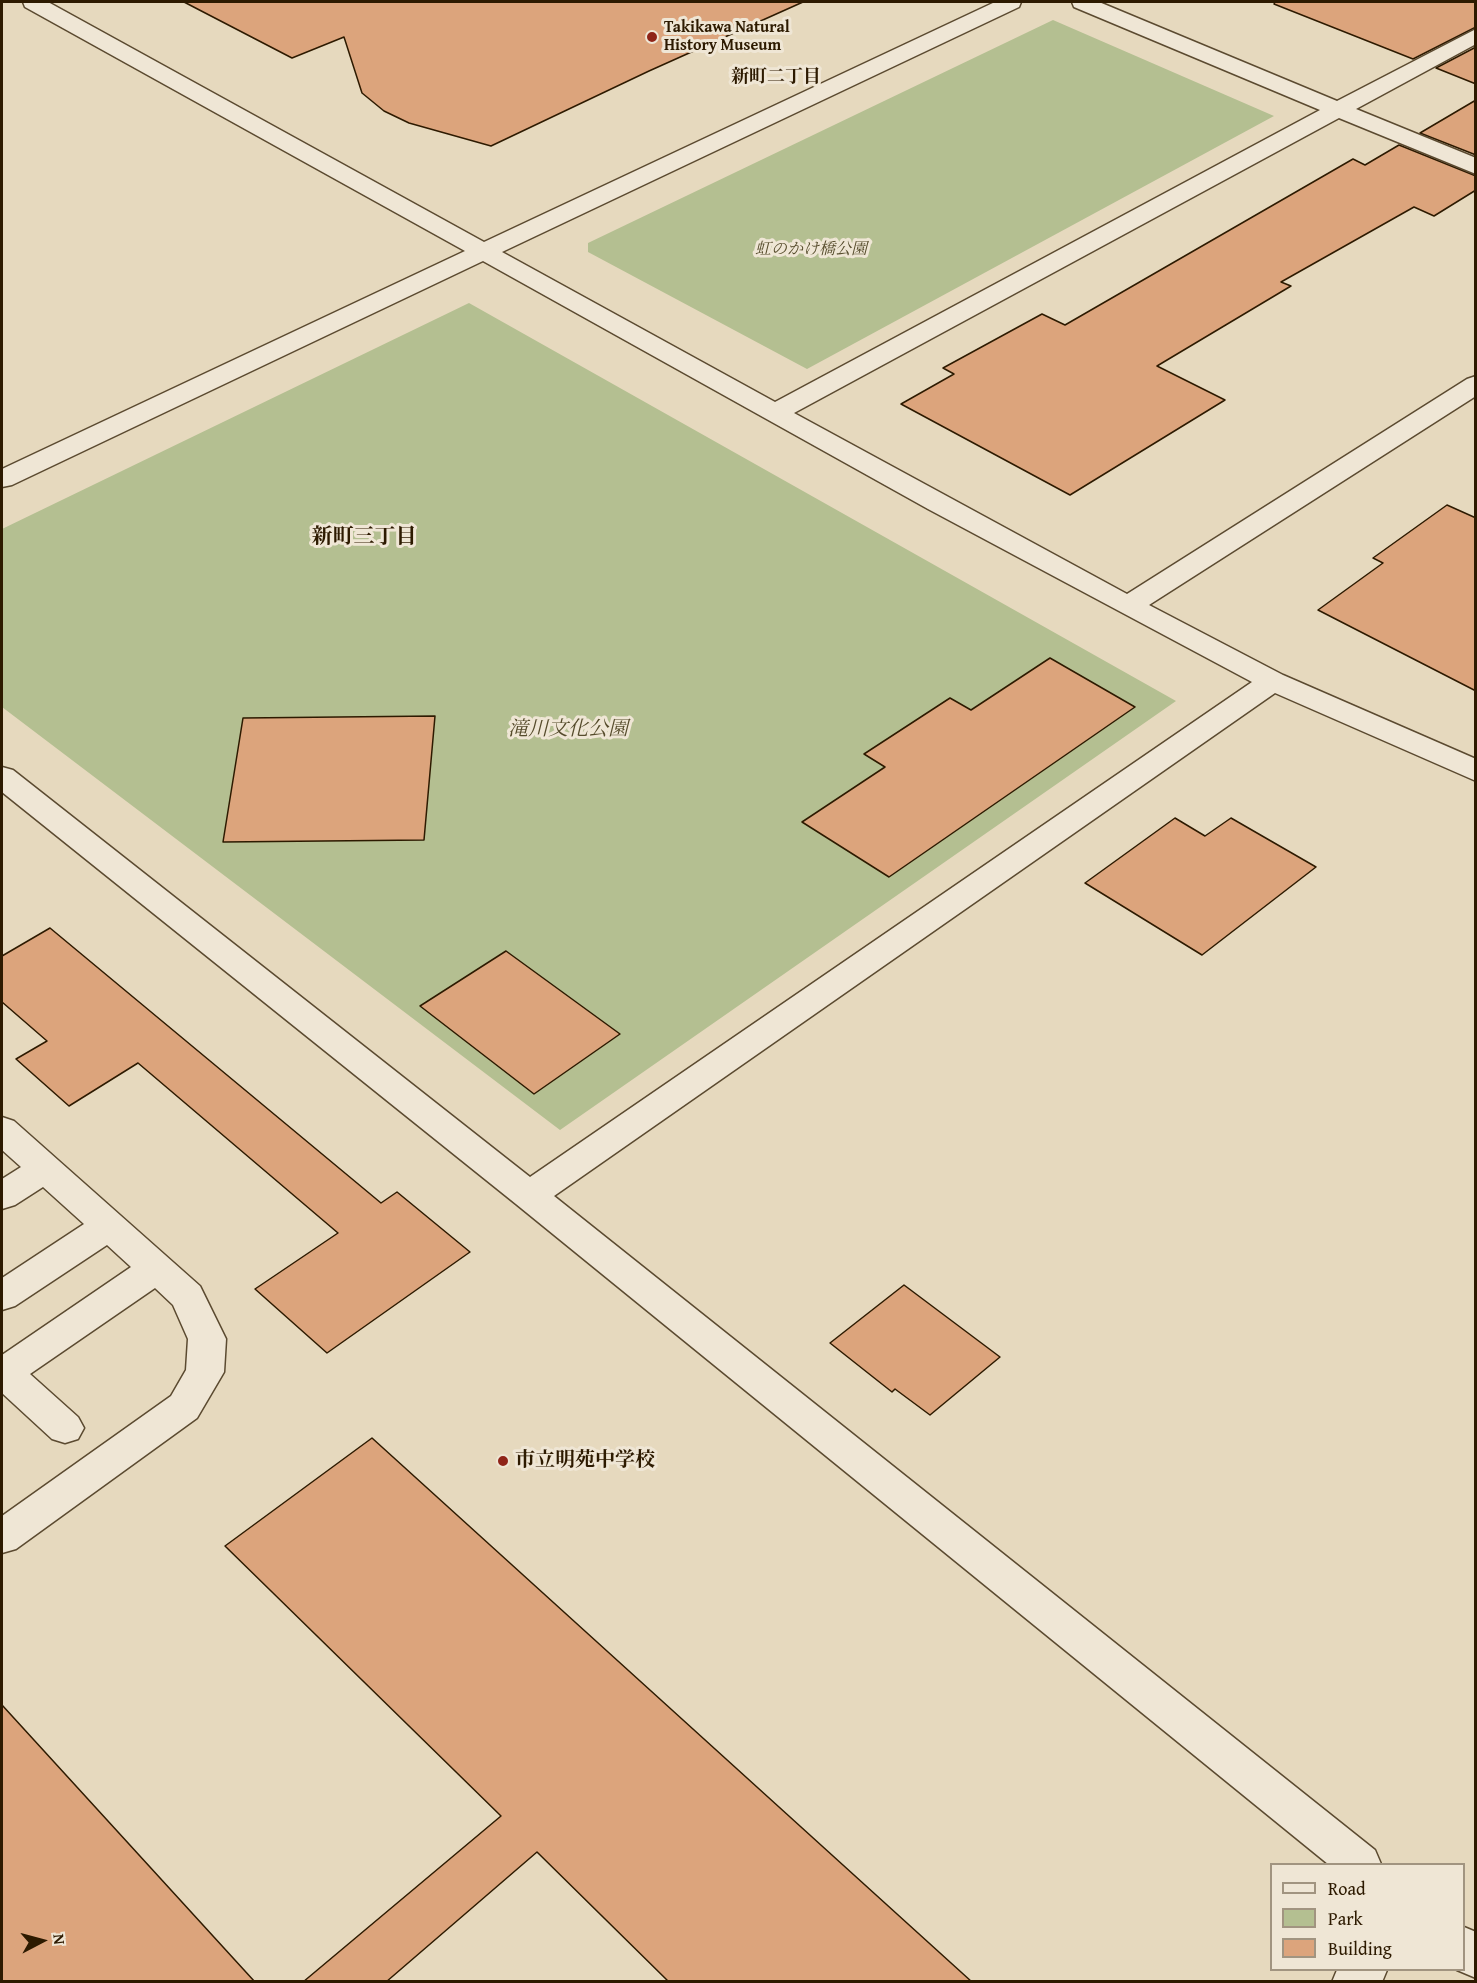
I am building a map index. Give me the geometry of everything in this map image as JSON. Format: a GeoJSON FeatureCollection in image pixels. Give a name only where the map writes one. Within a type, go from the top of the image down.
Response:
{"type":"FeatureCollection","features":[{"type":"Feature","properties":{"kind":"street"},"geometry":{"type":"LineString","coordinates":[[33,2],[774,413],[1128,606],[1273,681],[1476,771]]}},
{"type":"Feature","properties":{"kind":"street"},"geometry":{"type":"LineString","coordinates":[[2,478],[1011,2]]}},
{"type":"Feature","properties":{"kind":"street"},"geometry":{"type":"LineString","coordinates":[[1082,2],[1476,167]]}},
{"type":"Feature","properties":{"kind":"street"},"geometry":{"type":"LineString","coordinates":[[774,413],[1476,35]]}},
{"type":"Feature","properties":{"kind":"street"},"geometry":{"type":"LineString","coordinates":[[1128,606],[1476,384]]}},
{"type":"Feature","properties":{"kind":"street"},"geometry":{"type":"LineString","coordinates":[[529,1195],[1273,681]]}},
{"type":"Feature","properties":{"kind":"street"},"geometry":{"type":"LineString","coordinates":[[2,777],[529,1195],[1359,1863]]}},
{"type":"Feature","properties":{"kind":"street"},"geometry":{"type":"LineString","coordinates":[[2,1130],[187,1296],[207,1339],[205,1372],[184,1407],[2,1537]]}},
{"type":"Feature","properties":{"kind":"street"},"geometry":{"type":"LineString","coordinates":[[2,1196],[45,1169]]}},
{"type":"Feature","properties":{"kind":"street"},"geometry":{"type":"LineString","coordinates":[[2,1296],[109,1226]]}},
{"type":"Feature","properties":{"kind":"street"},"geometry":{"type":"LineString","coordinates":[[65,1428],[3,1374],[156,1269]]}},
{"type":"Feature","properties":{"kind":"green space","name":"虹のかけ橋公園"},"geometry":{"type":"Polygon","coordinates":[[[1053,20],[1274,116],[807,369],[588,252],[588,243],[1053,20]]]}},
{"type":"Feature","properties":{"kind":"green space","name":"滝川文化公園"},"geometry":{"type":"Polygon","coordinates":[[[469,303],[1176,701],[560,1130],[2,707],[2,529],[469,303]]]}},
{"type":"Feature","properties":{"kind":"building"},"geometry":{"type":"Polygon","coordinates":[[[184,2],[803,2],[649,71],[491,146],[409,123],[384,111],[362,93],[344,37],[292,58],[184,2]]]}},
{"type":"Feature","properties":{"kind":"building"},"geometry":{"type":"Polygon","coordinates":[[[1275,2],[1476,2],[1476,27],[1413,59],[1274,4],[1275,2]]]}},
{"type":"Feature","properties":{"kind":"building"},"geometry":{"type":"Polygon","coordinates":[[[1476,47],[1476,84],[1436,68],[1476,47]]]}},
{"type":"Feature","properties":{"kind":"building"},"geometry":{"type":"Polygon","coordinates":[[[1476,100],[1476,155],[1420,133],[1476,100]]]}},
{"type":"Feature","properties":{"kind":"building"},"geometry":{"type":"Polygon","coordinates":[[[1399,145],[1476,176],[1476,190],[1434,216],[1414,207],[1281,282],[1291,286],[1157,366],[1225,400],[1070,495],[901,404],[954,374],[943,368],[1042,314],[1065,325],[1353,159],[1365,165],[1399,145]]]}},
{"type":"Feature","properties":{"kind":"building"},"geometry":{"type":"Polygon","coordinates":[[[1447,505],[1476,518],[1476,691],[1318,610],[1383,563],[1373,558],[1447,505]]]}},
{"type":"Feature","properties":{"kind":"building"},"geometry":{"type":"Polygon","coordinates":[[[1050,658],[1135,707],[889,877],[802,822],[885,767],[864,754],[950,698],[971,710],[1050,658]]]}},
{"type":"Feature","properties":{"kind":"building"},"geometry":{"type":"Polygon","coordinates":[[[435,716],[424,840],[223,842],[243,718],[435,716]]]}},
{"type":"Feature","properties":{"kind":"building"},"geometry":{"type":"Polygon","coordinates":[[[1175,818],[1205,836],[1231,818],[1316,867],[1202,955],[1085,883],[1175,818]]]}},
{"type":"Feature","properties":{"kind":"building"},"geometry":{"type":"Polygon","coordinates":[[[50,928],[381,1203],[397,1192],[470,1252],[327,1353],[255,1289],[338,1233],[138,1063],[69,1106],[16,1059],[47,1041],[2,1002],[2,956],[50,928]]]}},
{"type":"Feature","properties":{"kind":"building"},"geometry":{"type":"Polygon","coordinates":[[[506,951],[620,1034],[534,1094],[420,1006],[506,951]]]}},
{"type":"Feature","properties":{"kind":"building"},"geometry":{"type":"Polygon","coordinates":[[[904,1285],[1000,1357],[930,1415],[895,1389],[892,1392],[830,1343],[904,1285]]]}},
{"type":"Feature","properties":{"kind":"building"},"geometry":{"type":"Polygon","coordinates":[[[372,1438],[972,1982],[669,1982],[537,1852],[386,1982],[303,1982],[501,1816],[225,1546],[372,1438]]]}},
{"type":"Feature","properties":{"kind":"building"},"geometry":{"type":"Polygon","coordinates":[[[2,1705],[255,1982],[2,1982],[2,1705]]]}},
{"type":"Feature","properties":{"kind":"place","name":"Takikawa Natural History Museum"},"geometry":{"type":"Point","coordinates":[652,37]}},
{"type":"Feature","properties":{"kind":"place","name":"市立明苑中学校"},"geometry":{"type":"Point","coordinates":[503,1461]}},
{"type":"Feature","properties":{"kind":"district","name":"新町二丁目"},"geometry":{"type":"Point","coordinates":[776,77]}},
{"type":"Feature","properties":{"kind":"district","name":"新町三丁目"},"geometry":{"type":"Point","coordinates":[364,538]}}]}
